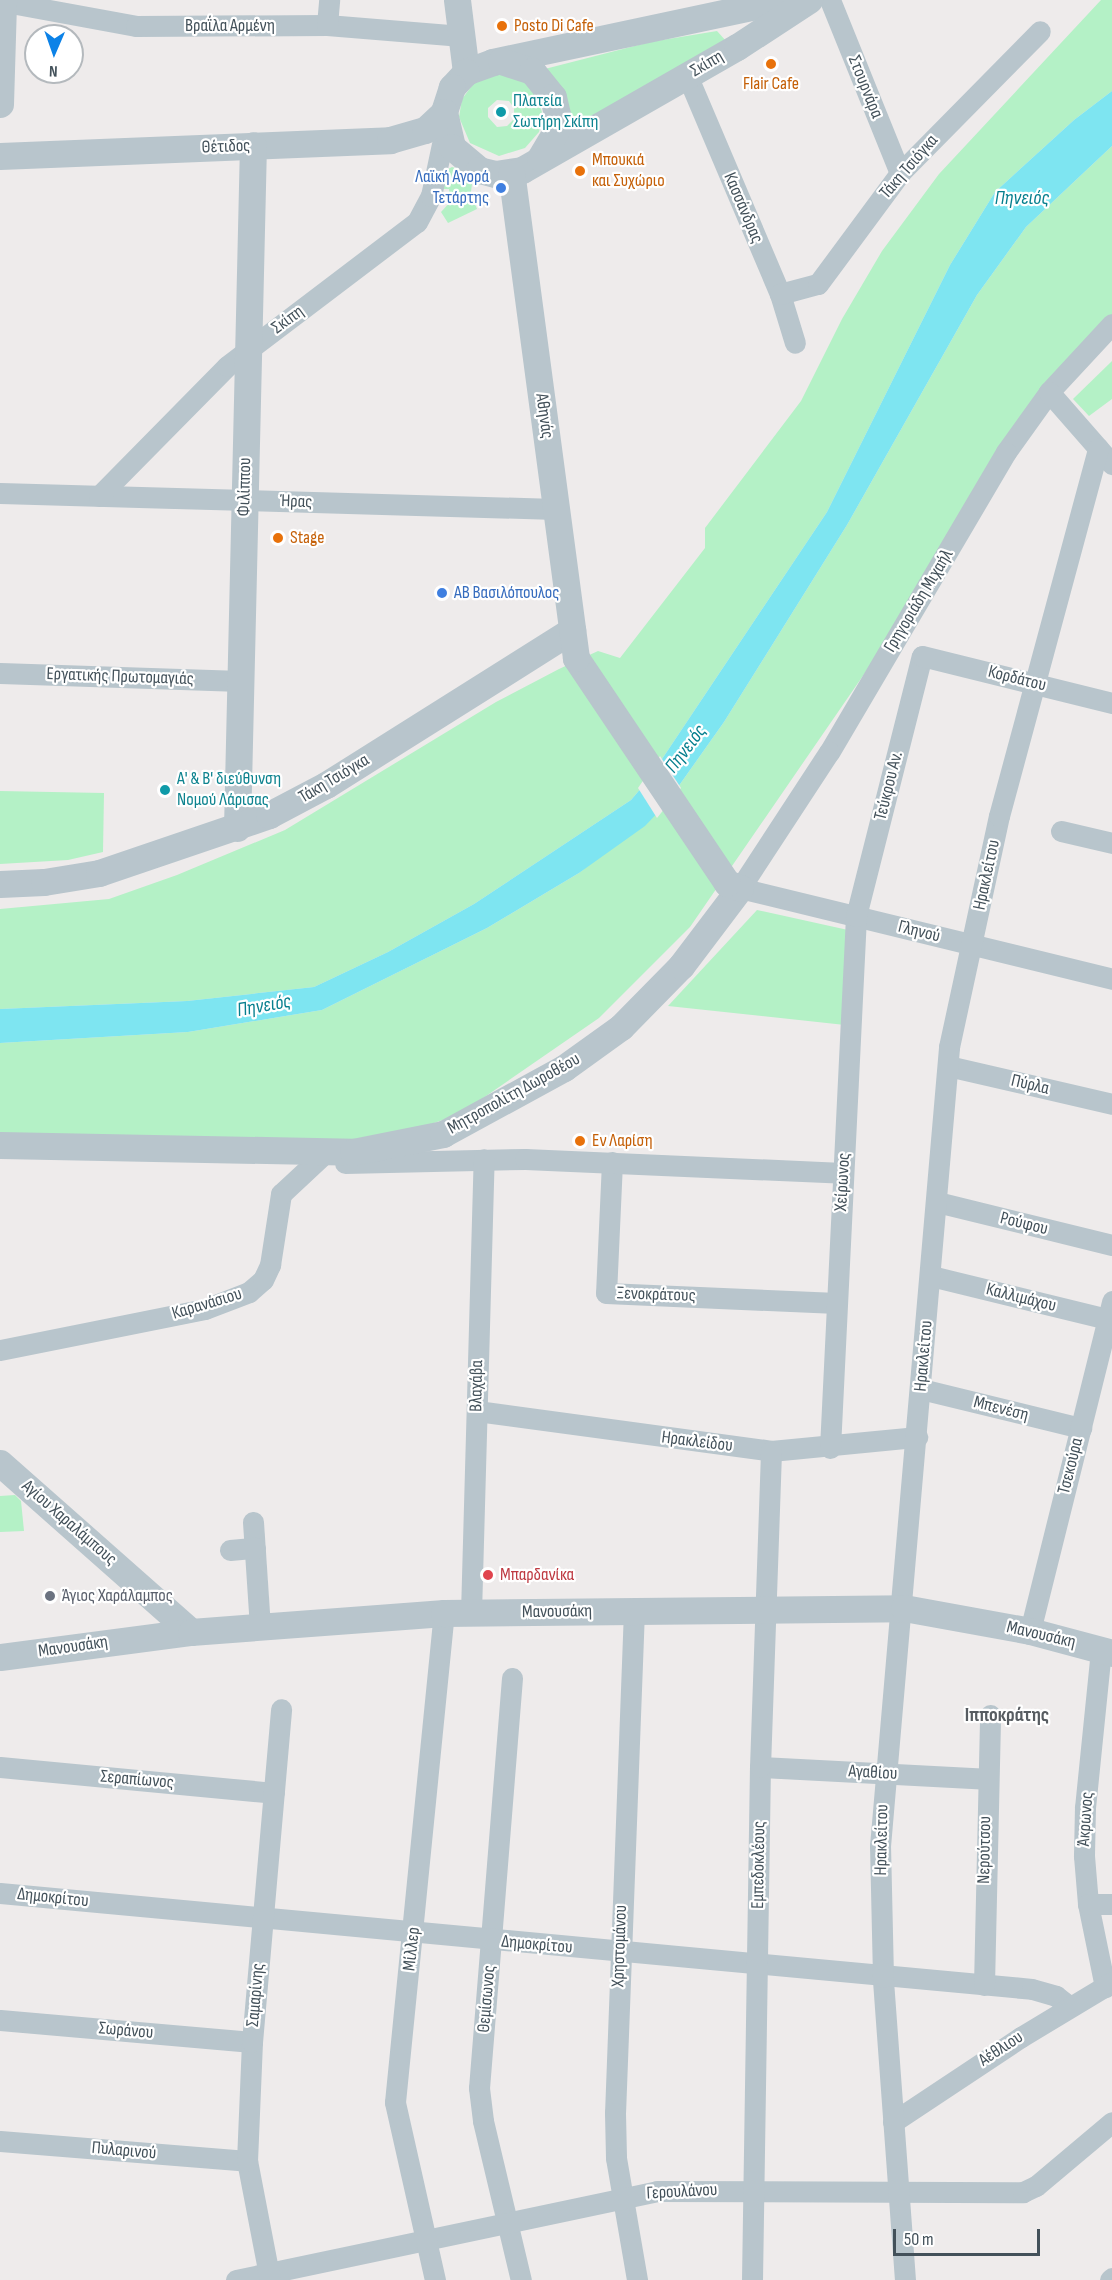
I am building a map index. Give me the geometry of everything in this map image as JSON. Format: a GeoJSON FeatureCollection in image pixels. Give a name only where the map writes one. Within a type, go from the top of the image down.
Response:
{"type":"FeatureCollection","features":[{"type":"Feature","properties":{"kind":"street"},"geometry":{"type":"LineString","coordinates":[[327,25],[329,0]]}},
{"type":"Feature","properties":{"kind":"street"},"geometry":{"type":"LineString","coordinates":[[457,0],[466,72]]}},
{"type":"Feature","properties":{"kind":"street"},"geometry":{"type":"LineString","coordinates":[[511,173],[479,170],[464,160],[445,121],[452,87],[466,72],[501,61],[727,7],[784,0]]}},
{"type":"Feature","properties":{"kind":"street","name":"Σκίπη"},"geometry":{"type":"LineString","coordinates":[[511,173],[687,75],[809,0]]}},
{"type":"Feature","properties":{"kind":"street","name":"Στουρνάρα"},"geometry":{"type":"LineString","coordinates":[[830,0],[900,173]]}},
{"type":"Feature","properties":{"kind":"street"},"geometry":{"type":"LineString","coordinates":[[0,104],[2,1]]}},
{"type":"Feature","properties":{"kind":"street","name":"Βραΐλα Αρμένη"},"geometry":{"type":"LineString","coordinates":[[2,1],[136,26],[327,25],[462,36]]}},
{"type":"Feature","properties":{"kind":"street","name":"Τάκη Τσιόγκα"},"geometry":{"type":"LineString","coordinates":[[780,294],[818,284],[900,173],[1040,31]]}},
{"type":"Feature","properties":{"kind":"street"},"geometry":{"type":"LineString","coordinates":[[501,61],[532,71],[553,97],[557,115],[555,134],[540,158]]}},
{"type":"Feature","properties":{"kind":"street","name":"Κασσάνδρας"},"geometry":{"type":"LineString","coordinates":[[687,75],[780,294],[795,343]]}},
{"type":"Feature","properties":{"kind":"street","name":"Σκίπη"},"geometry":{"type":"LineString","coordinates":[[99,496],[227,366],[417,222],[431,195],[445,121]]}},
{"type":"Feature","properties":{"kind":"street","name":"Θέτιδος"},"geometry":{"type":"LineString","coordinates":[[0,156],[390,140],[425,130],[445,121]]}},
{"type":"Feature","properties":{"kind":"street","name":"Φιλίππου"},"geometry":{"type":"LineString","coordinates":[[237,828],[254,146]]}},
{"type":"Feature","properties":{"kind":"street","name":"Αθηνάς"},"geometry":{"type":"LineString","coordinates":[[511,173],[576,658],[734,885]]}},
{"type":"Feature","properties":{"kind":"street","name":"Γρηγοριάδη Μιχαήλ"},"geometry":{"type":"LineString","coordinates":[[734,885],[829,752],[1006,452],[1049,392],[1110,328]]}},
{"type":"Feature","properties":{"kind":"street"},"geometry":{"type":"LineString","coordinates":[[1049,392],[1105,456]]}},
{"type":"Feature","properties":{"kind":"street","name":"Ηρακλείτου"},"geometry":{"type":"LineString","coordinates":[[905,2280],[896,2192],[883,1977],[880,1846],[884,1773],[904,1608],[948,1066],[999,816],[1035,684],[1105,456]]}},
{"type":"Feature","properties":{"kind":"street","name":"Ήρας"},"geometry":{"type":"LineString","coordinates":[[0,493],[556,509]]}},
{"type":"Feature","properties":{"kind":"street","name":"Τάκη Τσιόγκα"},"geometry":{"type":"LineString","coordinates":[[0,884],[44,882],[99,873],[237,828],[326,786],[572,630]]}},
{"type":"Feature","properties":{"kind":"street","name":"Κορδάτου"},"geometry":{"type":"LineString","coordinates":[[922,656],[1112,703]]}},
{"type":"Feature","properties":{"kind":"street","name":"Τεύκρου Αν."},"geometry":{"type":"LineString","coordinates":[[856,916],[922,656]]}},
{"type":"Feature","properties":{"kind":"street","name":"Εργατικής Πρωτομαγιάς"},"geometry":{"type":"LineString","coordinates":[[0,673],[241,681]]}},
{"type":"Feature","properties":{"kind":"street"},"geometry":{"type":"LineString","coordinates":[[1061,831],[1112,843]]}},
{"type":"Feature","properties":{"kind":"street","name":"Γληνού"},"geometry":{"type":"LineString","coordinates":[[734,885],[1112,979]]}},
{"type":"Feature","properties":{"kind":"street","name":"Μητροπολίτη Δωροθέου"},"geometry":{"type":"LineString","coordinates":[[320,1157],[387,1148],[443,1134],[564,1068],[612,1035],[645,1005],[694,951],[734,885]]}},
{"type":"Feature","properties":{"kind":"street","name":"Χείρωνος"},"geometry":{"type":"LineString","coordinates":[[830,1448],[856,916]]}},
{"type":"Feature","properties":{"kind":"street","name":"Πύρλα"},"geometry":{"type":"LineString","coordinates":[[948,1066],[1112,1104]]}},
{"type":"Feature","properties":{"kind":"street","name":"Μητροπολίτη Δωροθέου"},"geometry":{"type":"LineString","coordinates":[[0,1145],[320,1157],[612,1162],[843,1173]]}},
{"type":"Feature","properties":{"kind":"street","name":"Καρανάσιου"},"geometry":{"type":"LineString","coordinates":[[0,1350],[205,1308],[249,1292],[263,1280],[270,1265],[281,1194],[320,1157]]}},
{"type":"Feature","properties":{"kind":"street","name":"Βλαχάβα"},"geometry":{"type":"LineString","coordinates":[[471,1614],[484,1159]]}},
{"type":"Feature","properties":{"kind":"street","name":"Ξενοκράτους"},"geometry":{"type":"LineString","coordinates":[[612,1162],[606,1293],[837,1303]]}},
{"type":"Feature","properties":{"kind":"street","name":"Ρούφου"},"geometry":{"type":"LineString","coordinates":[[937,1202],[1112,1245]]}},
{"type":"Feature","properties":{"kind":"street","name":"Καλλιμάχου"},"geometry":{"type":"LineString","coordinates":[[931,1276],[1110,1314]]}},
{"type":"Feature","properties":{"kind":"street","name":"Τσεκούρα"},"geometry":{"type":"LineString","coordinates":[[1030,1631],[1110,1314]]}},
{"type":"Feature","properties":{"kind":"street","name":"Μπενέση"},"geometry":{"type":"LineString","coordinates":[[921,1389],[1081,1428]]}},
{"type":"Feature","properties":{"kind":"street","name":"Ηρακλείδου"},"geometry":{"type":"LineString","coordinates":[[477,1411],[771,1451],[830,1448],[917,1437]]}},
{"type":"Feature","properties":{"kind":"street","name":"Εμπεδοκλέους"},"geometry":{"type":"LineString","coordinates":[[752,2280],[760,1767],[771,1451]]}},
{"type":"Feature","properties":{"kind":"street","name":"Αγίου Χαραλάμπους"},"geometry":{"type":"LineString","coordinates":[[0,1463],[191,1632]]}},
{"type":"Feature","properties":{"kind":"street"},"geometry":{"type":"LineString","coordinates":[[253,1522],[260,1627]]}},
{"type":"Feature","properties":{"kind":"street"},"geometry":{"type":"LineString","coordinates":[[230,1550],[255,1548]]}},
{"type":"Feature","properties":{"kind":"street","name":"Μανουσάκη"},"geometry":{"type":"LineString","coordinates":[[0,1657],[191,1632],[444,1614],[904,1608],[1030,1631],[1106,1651]]}},
{"type":"Feature","properties":{"kind":"street","name":"Χρηστομάνου"},"geometry":{"type":"LineString","coordinates":[[634,1610],[615,2113],[622,2197],[637,2280]]}},
{"type":"Feature","properties":{"kind":"street","name":"Μίλλερ"},"geometry":{"type":"LineString","coordinates":[[435,2280],[395,2102],[414,1934],[444,1614]]}},
{"type":"Feature","properties":{"kind":"street","name":"Άκρωνος"},"geometry":{"type":"LineString","coordinates":[[1106,1651],[1085,1807],[1088,1904],[1109,1985]]}},
{"type":"Feature","properties":{"kind":"street","name":"Θεμίσωνος"},"geometry":{"type":"LineString","coordinates":[[512,1678],[480,2107],[521,2280]]}},
{"type":"Feature","properties":{"kind":"street","name":"Σαμαρίνης"},"geometry":{"type":"LineString","coordinates":[[269,2276],[247,2161],[252,2042],[281,1708]]}},
{"type":"Feature","properties":{"kind":"street","name":"Νερούτσου"},"geometry":{"type":"LineString","coordinates":[[984,1985],[986,1779],[990,1715]]}},
{"type":"Feature","properties":{"kind":"street","name":"Σεραπίωνος"},"geometry":{"type":"LineString","coordinates":[[0,1767],[274,1793]]}},
{"type":"Feature","properties":{"kind":"street","name":"Αγαθίου"},"geometry":{"type":"LineString","coordinates":[[760,1767],[986,1779]]}},
{"type":"Feature","properties":{"kind":"street","name":"Δημοκρίτου"},"geometry":{"type":"LineString","coordinates":[[0,1893],[414,1934],[1041,1990],[1070,2006]]}},
{"type":"Feature","properties":{"kind":"street"},"geometry":{"type":"LineString","coordinates":[[1088,1904],[1112,1904]]}},
{"type":"Feature","properties":{"kind":"street","name":"Αέθλιου"},"geometry":{"type":"LineString","coordinates":[[893,2122],[1070,2006],[1109,1985]]}},
{"type":"Feature","properties":{"kind":"street","name":"Σωράνου"},"geometry":{"type":"LineString","coordinates":[[0,2020],[252,2042]]}},
{"type":"Feature","properties":{"kind":"street","name":"Γερουλάνου"},"geometry":{"type":"LineString","coordinates":[[236,2280],[269,2276],[507,2222],[657,2191],[752,2189],[1023,2192],[1036,2186],[1112,2121]]}},
{"type":"Feature","properties":{"kind":"street","name":"Πυλαρινού"},"geometry":{"type":"LineString","coordinates":[[0,2141],[247,2161]]}},
{"type":"Feature","properties":{"kind":"green space"},"geometry":{"type":"Polygon","coordinates":[[[1101,0],[1112,0],[1112,91],[1074,120],[995,192],[950,265],[827,512],[648,780],[631,800],[474,904],[388,952],[314,987],[187,1001],[0,1009],[0,909],[109,899],[177,875],[285,830],[496,702],[559,669],[598,651],[620,658],[705,548],[705,528],[801,401],[842,319],[882,251],[939,174],[1101,0]]]}},
{"type":"Feature","properties":{"kind":"green space"},"geometry":{"type":"Polygon","coordinates":[[[717,31],[726,41],[563,136],[537,71],[650,42],[717,31]]]}},
{"type":"Feature","properties":{"kind":"green space","name":"Πλατεία Σωτήρη Σκίπη"},"geometry":{"type":"Polygon","coordinates":[[[501,72],[521,77],[536,91],[543,116],[539,132],[525,148],[499,156],[470,143],[459,117],[462,99],[474,83],[501,72]],[[497,100],[488,108],[488,117],[497,127],[507,126],[514,119],[514,108],[509,101],[497,100]]]}},
{"type":"Feature","properties":{"kind":"green space"},"geometry":{"type":"Polygon","coordinates":[[[1112,146],[1112,314],[690,927],[599,1018],[460,1114],[385,1140],[0,1134],[0,1043],[188,1032],[322,1010],[487,928],[579,873],[666,804],[724,722],[847,525],[977,295],[1026,227],[1112,146]]]}},
{"type":"Feature","properties":{"kind":"green space"},"geometry":{"type":"Polygon","coordinates":[[[452,167],[465,171],[472,184],[470,199],[450,198],[449,189],[442,189],[446,170],[452,167]]]}},
{"type":"Feature","properties":{"kind":"green space"},"geometry":{"type":"Polygon","coordinates":[[[451,201],[474,201],[477,209],[448,223],[441,212],[451,201]]]}},
{"type":"Feature","properties":{"kind":"green space"},"geometry":{"type":"Polygon","coordinates":[[[1112,361],[1112,399],[1089,416],[1073,399],[1112,361]]]}},
{"type":"Feature","properties":{"kind":"green space"},"geometry":{"type":"Polygon","coordinates":[[[0,791],[104,793],[103,852],[68,860],[0,864],[0,791]]]}},
{"type":"Feature","properties":{"kind":"green space"},"geometry":{"type":"Polygon","coordinates":[[[757,910],[848,930],[845,1025],[668,1006],[757,910]]]}},
{"type":"Feature","properties":{"kind":"green space"},"geometry":{"type":"Polygon","coordinates":[[[15,1495],[21,1501],[24,1531],[0,1532],[0,1496],[15,1495]]]}},
{"type":"Feature","properties":{"kind":"water","name":"Πηνειός"},"geometry":{"type":"Polygon","coordinates":[[[1112,91],[1112,146],[1026,227],[977,295],[847,525],[724,722],[666,804],[645,826],[579,873],[487,928],[322,1010],[188,1032],[0,1043],[0,1009],[187,1001],[314,987],[388,952],[474,904],[631,800],[648,780],[827,512],[950,265],[995,192],[1074,120],[1112,91]]]}},
{"type":"Feature","properties":{"kind":"pier"},"geometry":{"type":"Polygon","coordinates":[[[660,756],[681,788],[657,818],[638,788],[660,756]]]}},
{"type":"Feature","properties":{"kind":"place","name":"Posto Di Cafe"},"geometry":{"type":"Point","coordinates":[502,26]}},
{"type":"Feature","properties":{"kind":"place","name":"Flair Cafe"},"geometry":{"type":"Point","coordinates":[771,64]}},
{"type":"Feature","properties":{"kind":"place","name":"Πλατεία Σωτήρη Σκίπη"},"geometry":{"type":"Point","coordinates":[501,112]}},
{"type":"Feature","properties":{"kind":"place","name":"Μπουκιά και Συχώριο"},"geometry":{"type":"Point","coordinates":[580,171]}},
{"type":"Feature","properties":{"kind":"place","name":"Λαϊκή Αγορά Τετάρτης"},"geometry":{"type":"Point","coordinates":[501,188]}},
{"type":"Feature","properties":{"kind":"place","name":"Stage"},"geometry":{"type":"Point","coordinates":[278,538]}},
{"type":"Feature","properties":{"kind":"place","name":"ΑΒ Βασιλόπουλος"},"geometry":{"type":"Point","coordinates":[442,593]}},
{"type":"Feature","properties":{"kind":"place","name":"Α' & Β' διεύθυνση Νομού Λάρισας"},"geometry":{"type":"Point","coordinates":[165,790]}},
{"type":"Feature","properties":{"kind":"place","name":"Εν Λαρίση"},"geometry":{"type":"Point","coordinates":[580,1141]}},
{"type":"Feature","properties":{"kind":"place","name":"Μπαρδανίκα"},"geometry":{"type":"Point","coordinates":[488,1575]}},
{"type":"Feature","properties":{"kind":"place","name":"Άγιος Χαράλαμπος"},"geometry":{"type":"Point","coordinates":[50,1596]}},
{"type":"Feature","properties":{"kind":"district","name":"Ιπποκράτης"},"geometry":{"type":"Point","coordinates":[1007,1715]}}]}
